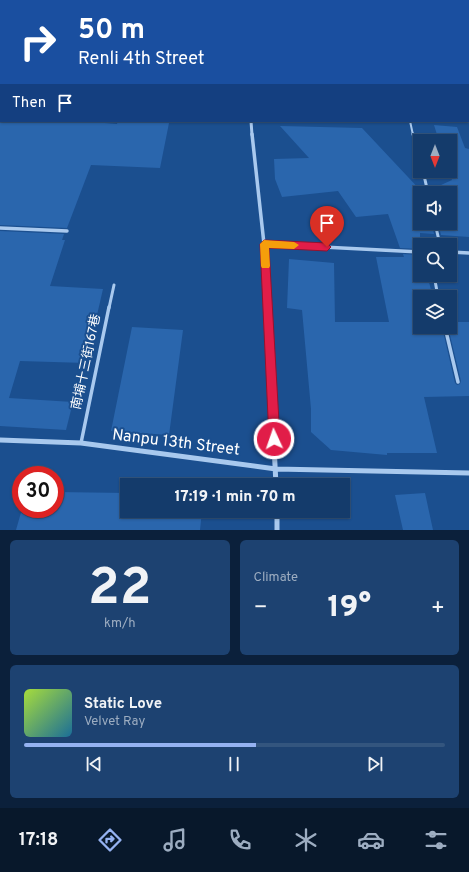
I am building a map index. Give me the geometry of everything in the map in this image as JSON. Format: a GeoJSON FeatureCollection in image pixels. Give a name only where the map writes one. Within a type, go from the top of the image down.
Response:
{"type":"FeatureCollection","features":[{"type":"Feature","properties":{"kind":"street"},"geometry":{"type":"LineString","coordinates":[[251,122],[264,244],[276,478]]}},
{"type":"Feature","properties":{"kind":"street"},"geometry":{"type":"LineString","coordinates":[[0,228],[67,231]]}},
{"type":"Feature","properties":{"kind":"street"},"geometry":{"type":"LineString","coordinates":[[264,244],[413,252]]}},
{"type":"Feature","properties":{"kind":"street"},"geometry":{"type":"LineString","coordinates":[[457,252],[469,253]]}},
{"type":"Feature","properties":{"kind":"street","name":"Nanpu 13th Street"},"geometry":{"type":"LineString","coordinates":[[0,440],[81,444],[276,469],[469,473]]}},
{"type":"Feature","properties":{"kind":"street"},"geometry":{"type":"LineString","coordinates":[[277,518],[277,530]]}},
{"type":"Feature","properties":{"kind":"lane"},"geometry":{"type":"LineString","coordinates":[[410,122],[413,134]]}},
{"type":"Feature","properties":{"kind":"lane","name":"南埔十三街167巷"},"geometry":{"type":"LineString","coordinates":[[81,444],[114,285]]}},
{"type":"Feature","properties":{"kind":"lane"},"geometry":{"type":"LineString","coordinates":[[447,334],[458,382]]}},
{"type":"Feature","properties":{"kind":"building"},"geometry":{"type":"Polygon","coordinates":[[[0,122],[92,122],[117,124],[118,122],[169,123],[160,168],[91,165],[67,228],[0,225],[0,122]]]}},
{"type":"Feature","properties":{"kind":"building"},"geometry":{"type":"Polygon","coordinates":[[[434,125],[457,127],[465,148],[469,149],[469,237],[441,235],[440,230],[457,230],[457,186],[439,186],[452,180],[451,178],[457,178],[457,134],[437,134],[434,125]]]}},
{"type":"Feature","properties":{"kind":"building"},"geometry":{"type":"Polygon","coordinates":[[[280,126],[362,128],[416,186],[413,186],[413,230],[433,230],[434,234],[420,233],[420,238],[413,238],[413,249],[400,248],[388,214],[356,217],[338,191],[282,197],[275,179],[274,159],[309,158],[280,126]]]}},
{"type":"Feature","properties":{"kind":"building"},"geometry":{"type":"Polygon","coordinates":[[[0,231],[64,234],[62,240],[65,240],[50,286],[103,289],[86,363],[20,361],[9,398],[73,402],[66,430],[0,426],[0,231]]]}},
{"type":"Feature","properties":{"kind":"building"},"geometry":{"type":"Polygon","coordinates":[[[403,254],[413,255],[413,282],[429,282],[431,290],[413,290],[413,334],[444,334],[455,383],[457,385],[460,384],[461,381],[450,334],[457,334],[457,322],[469,322],[469,396],[424,397],[437,453],[387,453],[387,455],[331,450],[311,432],[311,409],[302,310],[287,308],[289,259],[334,263],[335,322],[389,322],[376,257],[404,257],[403,254]]]}},
{"type":"Feature","properties":{"kind":"building"},"geometry":{"type":"Polygon","coordinates":[[[132,327],[183,330],[169,435],[111,431],[132,327]]]}},
{"type":"Feature","properties":{"kind":"building"},"geometry":{"type":"Polygon","coordinates":[[[64,492],[120,493],[120,518],[201,518],[200,530],[16,530],[19,518],[64,518],[64,492]]]}},
{"type":"Feature","properties":{"kind":"building"},"geometry":{"type":"Polygon","coordinates":[[[425,493],[433,530],[403,530],[395,495],[425,493]]]}},
{"type":"Feature","properties":{"kind":"slow traffic"},"geometry":{"type":"LineString","coordinates":[[265,266],[264,244],[294,245]]}},
{"type":"Feature","properties":{"kind":"route"},"geometry":{"type":"LineString","coordinates":[[274,439],[264,244],[327,247]]}}]}
